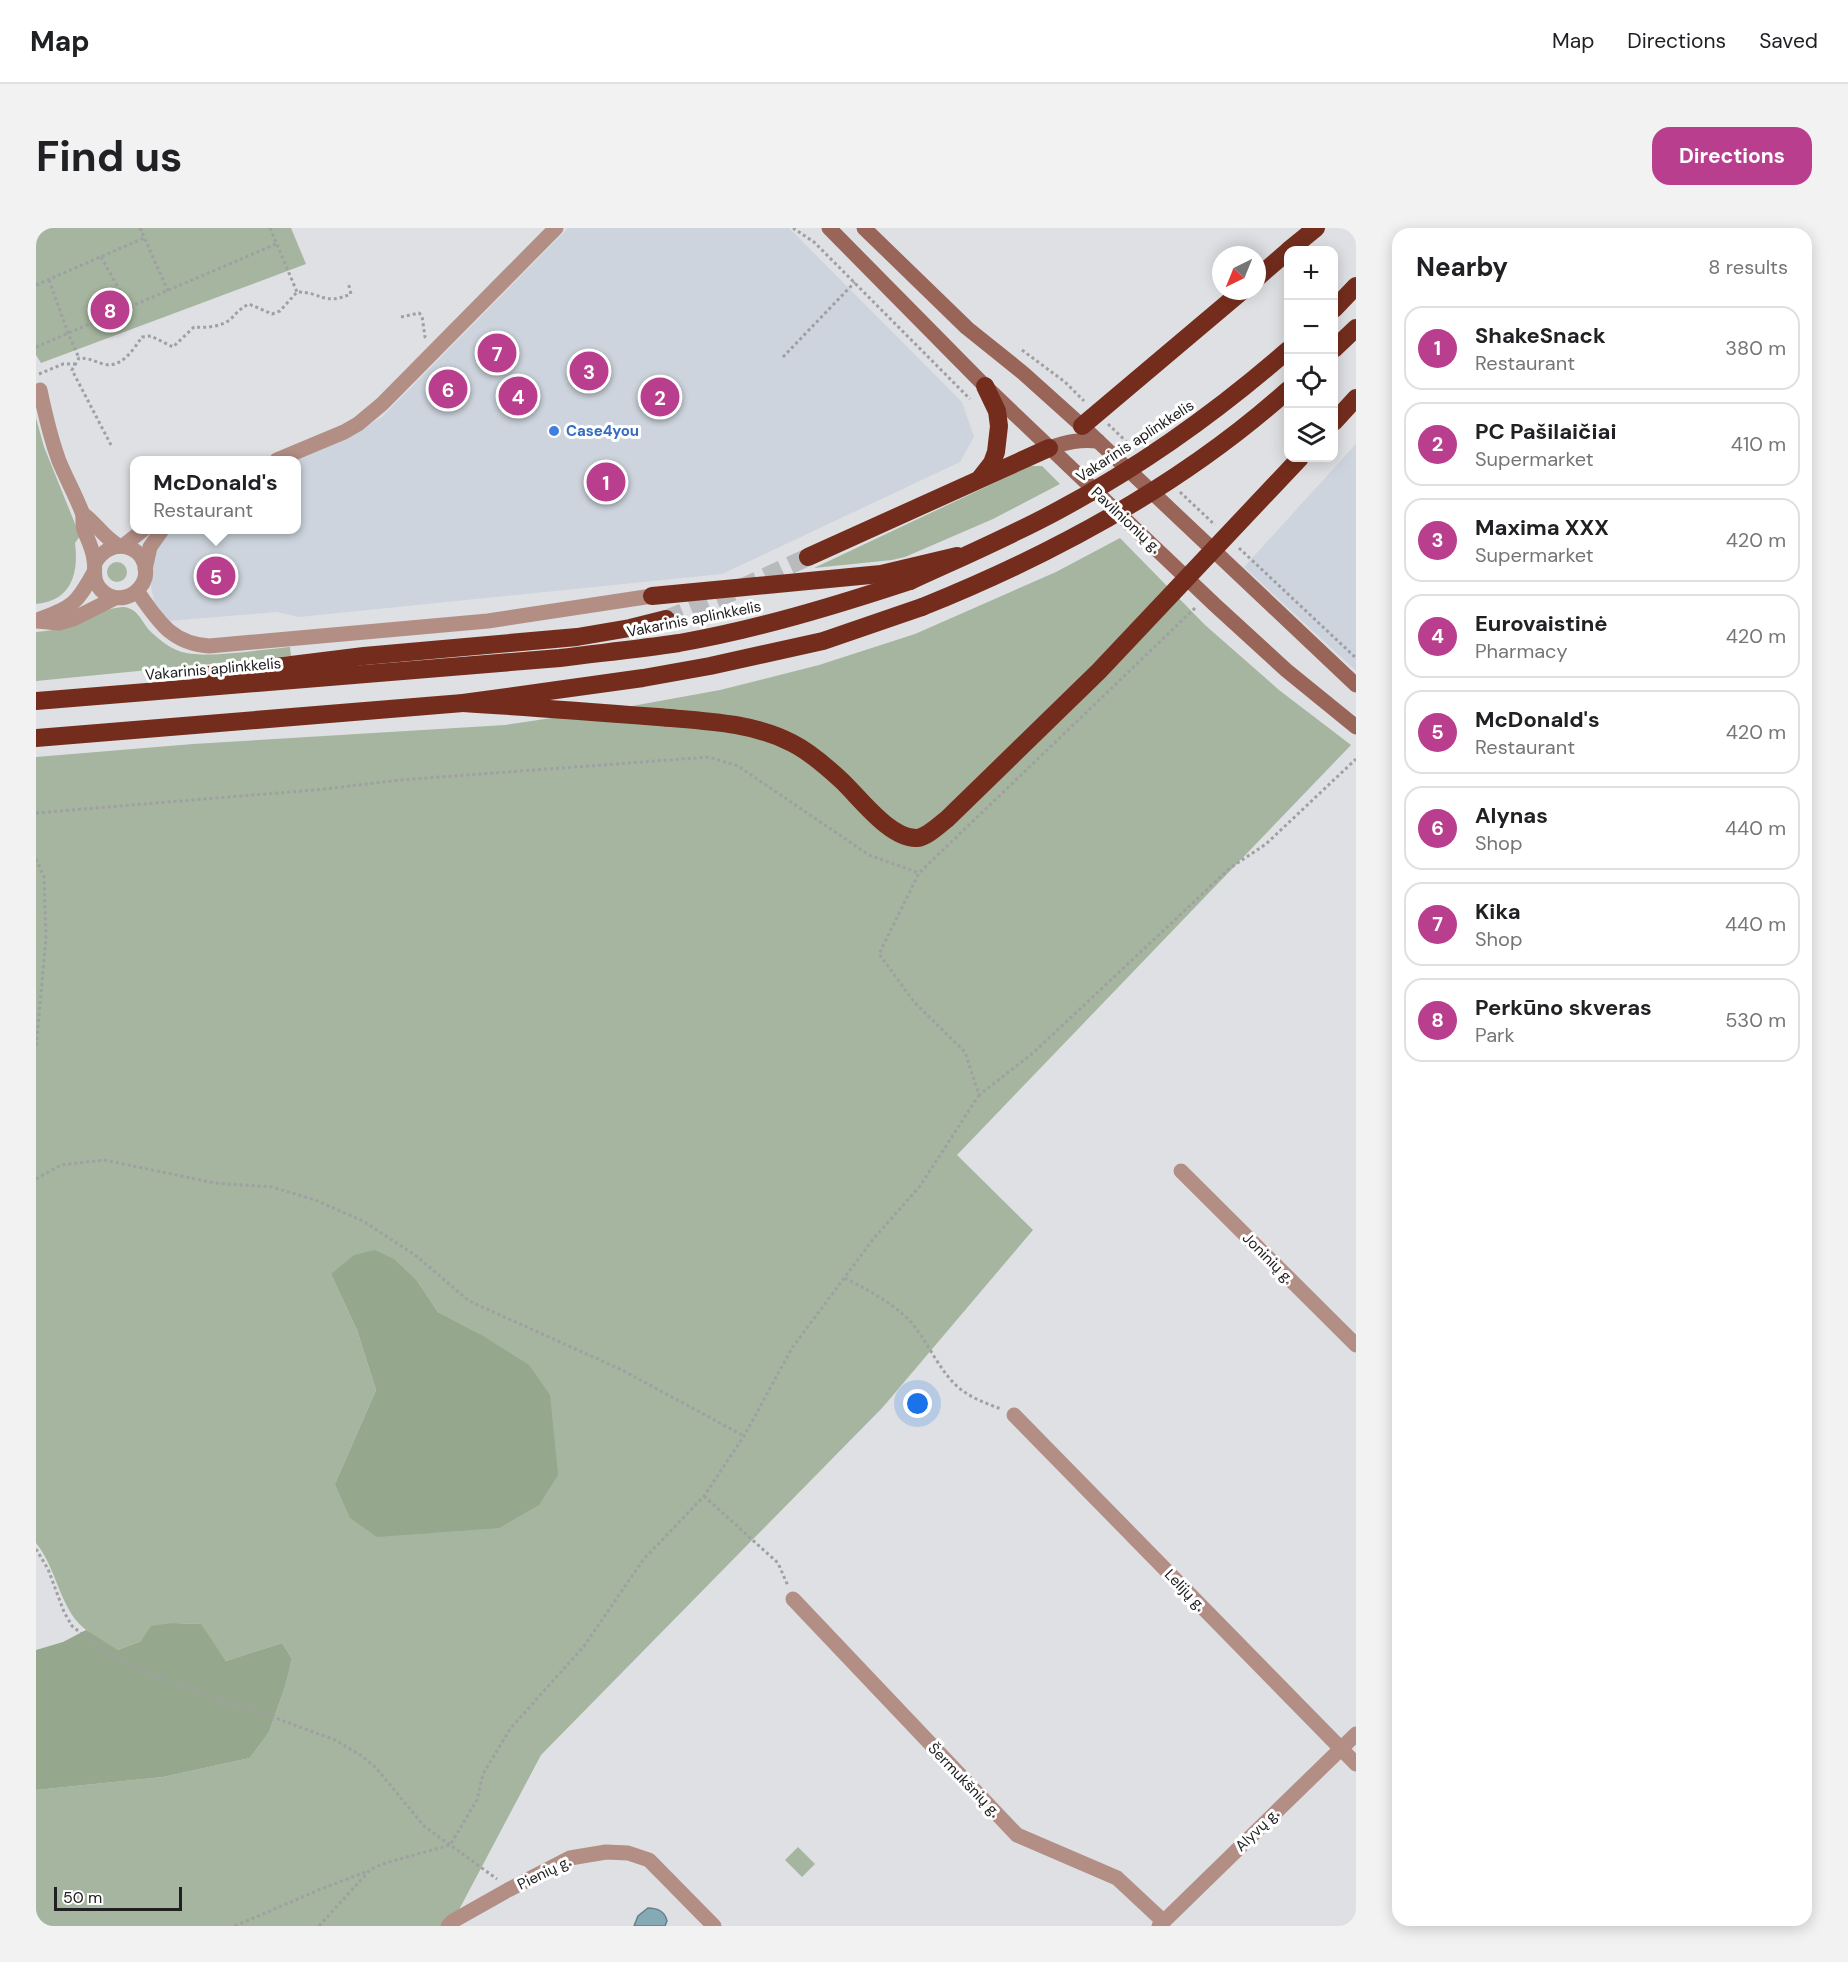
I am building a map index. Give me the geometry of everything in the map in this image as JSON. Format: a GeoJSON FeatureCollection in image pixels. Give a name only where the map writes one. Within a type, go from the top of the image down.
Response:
{"type":"FeatureCollection","features":[{"type":"Feature","properties":{"kind":"highway"},"geometry":{"type":"LineString","coordinates":[[1295,246],[1316,228]]}},
{"type":"Feature","properties":{"kind":"highway"},"geometry":{"type":"LineString","coordinates":[[1266,270],[1284,255]]}},
{"type":"Feature","properties":{"kind":"highway"},"geometry":{"type":"LineString","coordinates":[[1338,305],[1356,286]]}},
{"type":"Feature","properties":{"kind":"highway"},"geometry":{"type":"LineString","coordinates":[[1082,426],[1231,300]]}},
{"type":"Feature","properties":{"kind":"highway"},"geometry":{"type":"LineString","coordinates":[[1338,345],[1356,328]]}},
{"type":"Feature","properties":{"kind":"highway","name":"Vakarinis aplinkkelis"},"geometry":{"type":"LineString","coordinates":[[36,701],[548,659],[646,648],[805,615],[908,574],[973,552],[1059,510],[1152,454],[1230,399],[1284,353]]}},
{"type":"Feature","properties":{"kind":"highway"},"geometry":{"type":"LineString","coordinates":[[980,478],[992,463],[998,447],[997,411],[985,386]]}},
{"type":"Feature","properties":{"kind":"highway"},"geometry":{"type":"LineString","coordinates":[[36,738],[463,703],[643,678],[711,666],[823,641],[922,607],[1009,570],[1111,516],[1208,453],[1284,393]]}},
{"type":"Feature","properties":{"kind":"highway"},"geometry":{"type":"LineString","coordinates":[[1338,418],[1356,398]]}},
{"type":"Feature","properties":{"kind":"highway"},"geometry":{"type":"LineString","coordinates":[[808,557],[1049,448]]}},
{"type":"Feature","properties":{"kind":"highway"},"geometry":{"type":"LineString","coordinates":[[463,703],[695,721],[739,726],[768,733],[791,742],[815,757],[842,780],[885,824],[901,834],[918,838],[931,832],[947,819],[1099,671],[1295,462]]}},
{"type":"Feature","properties":{"kind":"highway"},"geometry":{"type":"LineString","coordinates":[[651,596],[881,574],[908,574]]}},
{"type":"Feature","properties":{"kind":"highway"},"geometry":{"type":"LineString","coordinates":[[98,696],[141,684],[187,677],[375,655],[577,637],[666,619]]}},
{"type":"Feature","properties":{"kind":"street"},"geometry":{"type":"LineString","coordinates":[[287,456],[344,432],[358,424],[382,404],[555,228]]}},
{"type":"Feature","properties":{"kind":"street","name":"Pavilnionių g."},"geometry":{"type":"LineString","coordinates":[[829,228],[1049,448],[1286,670],[1356,727]]}},
{"type":"Feature","properties":{"kind":"street"},"geometry":{"type":"LineString","coordinates":[[864,228],[967,328],[1023,373],[1082,426],[1356,685]]}},
{"type":"Feature","properties":{"kind":"street"},"geometry":{"type":"LineString","coordinates":[[40,390],[58,458],[82,514],[83,527],[92,546],[95,581],[100,589],[115,598]]}},
{"type":"Feature","properties":{"kind":"street"},"geometry":{"type":"LineString","coordinates":[[1049,448],[1082,426]]}},
{"type":"Feature","properties":{"kind":"street"},"geometry":{"type":"LineString","coordinates":[[1049,448],[1070,441],[1098,441]]}},
{"type":"Feature","properties":{"kind":"street"},"geometry":{"type":"LineString","coordinates":[[82,514],[92,520],[112,542],[132,549],[138,554],[145,568]]}},
{"type":"Feature","properties":{"kind":"street"},"geometry":{"type":"LineString","coordinates":[[36,621],[67,608],[81,596],[99,556],[106,550],[121,546],[138,534]]}},
{"type":"Feature","properties":{"kind":"street"},"geometry":{"type":"LineString","coordinates":[[36,621],[59,623],[74,619],[115,598],[131,595],[137,591],[142,584],[150,547],[159,534]]}},
{"type":"Feature","properties":{"kind":"street"},"geometry":{"type":"LineString","coordinates":[[137,591],[160,624],[171,633],[183,641],[209,646],[488,621],[651,596]]}},
{"type":"Feature","properties":{"kind":"street","name":"Joninių g."},"geometry":{"type":"LineString","coordinates":[[1181,1171],[1356,1345]]}},
{"type":"Feature","properties":{"kind":"street","name":"Lelijų g."},"geometry":{"type":"LineString","coordinates":[[1014,1415],[1356,1764]]}},
{"type":"Feature","properties":{"kind":"street","name":"Šermukšnių g."},"geometry":{"type":"LineString","coordinates":[[793,1599],[1017,1835],[1117,1878],[1161,1924]]}},
{"type":"Feature","properties":{"kind":"street","name":"Alyvų g."},"geometry":{"type":"LineString","coordinates":[[1161,1924],[1356,1734]]}},
{"type":"Feature","properties":{"kind":"street","name":"Pienių g."},"geometry":{"type":"LineString","coordinates":[[448,1926],[508,1890],[570,1858],[606,1852],[628,1853],[648,1860],[714,1926]]}},
{"type":"Feature","properties":{"kind":"path"},"geometry":{"type":"LineString","coordinates":[[140,228],[168,291]]}},
{"type":"Feature","properties":{"kind":"path"},"geometry":{"type":"LineString","coordinates":[[270,228],[297,292]]}},
{"type":"Feature","properties":{"kind":"path"},"geometry":{"type":"LineString","coordinates":[[793,228],[814,242],[973,402]]}},
{"type":"Feature","properties":{"kind":"path"},"geometry":{"type":"LineString","coordinates":[[36,285],[144,238]]}},
{"type":"Feature","properties":{"kind":"path"},"geometry":{"type":"LineString","coordinates":[[36,347],[276,244]]}},
{"type":"Feature","properties":{"kind":"path"},"geometry":{"type":"LineString","coordinates":[[101,257],[129,307]]}},
{"type":"Feature","properties":{"kind":"path"},"geometry":{"type":"LineString","coordinates":[[48,280],[79,358]]}},
{"type":"Feature","properties":{"kind":"path"},"geometry":{"type":"LineString","coordinates":[[79,358],[91,358],[106,365],[123,360],[131,354],[142,338],[151,336],[173,347],[194,327],[208,328],[229,321],[239,309],[249,304],[272,314],[280,311],[297,292],[307,292],[326,300],[337,300],[351,294],[348,282]]}},
{"type":"Feature","properties":{"kind":"path"},"geometry":{"type":"LineString","coordinates":[[783,357],[855,282]]}},
{"type":"Feature","properties":{"kind":"path"},"geometry":{"type":"LineString","coordinates":[[401,317],[418,313],[422,316],[425,337],[436,349]]}},
{"type":"Feature","properties":{"kind":"path"},"geometry":{"type":"LineString","coordinates":[[79,358],[72,370],[111,444]]}},
{"type":"Feature","properties":{"kind":"path"},"geometry":{"type":"LineString","coordinates":[[36,375],[63,364],[75,364]]}},
{"type":"Feature","properties":{"kind":"path"},"geometry":{"type":"LineString","coordinates":[[979,1095],[965,1052],[915,1003],[879,954],[919,873],[1196,606]]}},
{"type":"Feature","properties":{"kind":"path"},"geometry":{"type":"LineString","coordinates":[[36,813],[325,789],[400,780],[709,757],[738,766],[869,855],[919,873]]}},
{"type":"Feature","properties":{"kind":"path"},"geometry":{"type":"LineString","coordinates":[[235,1926],[382,1864],[450,1845],[477,1800],[483,1774],[510,1729],[584,1646],[643,1560],[704,1496],[744,1436],[792,1348],[874,1238],[920,1186],[979,1095],[1033,1053],[1230,868],[1266,844],[1356,759]]}},
{"type":"Feature","properties":{"kind":"path"},"geometry":{"type":"LineString","coordinates":[[36,859],[44,877],[46,938],[36,1048]]}},
{"type":"Feature","properties":{"kind":"path"},"geometry":{"type":"LineString","coordinates":[[36,1179],[61,1166],[104,1160],[215,1183],[272,1187],[315,1200],[372,1226],[415,1255],[469,1300],[621,1370],[744,1436]]}},
{"type":"Feature","properties":{"kind":"path"},"geometry":{"type":"LineString","coordinates":[[845,1278],[906,1318],[924,1337],[948,1376],[962,1391],[1014,1415]]}},
{"type":"Feature","properties":{"kind":"path"},"geometry":{"type":"LineString","coordinates":[[704,1496],[778,1563],[793,1599]]}},
{"type":"Feature","properties":{"kind":"path"},"geometry":{"type":"LineString","coordinates":[[36,1549],[48,1569],[64,1612],[72,1626],[110,1656],[153,1675],[335,1740],[362,1756],[376,1768],[423,1827],[499,1880],[508,1890]]}},
{"type":"Feature","properties":{"kind":"path"},"geometry":{"type":"LineString","coordinates":[[319,1926],[370,1870]]}},
{"type":"Feature","properties":{"kind":"shaded area"},"geometry":{"type":"Polygon","coordinates":[[[568,228],[789,228],[962,402],[974,437],[960,462],[722,574],[299,617],[277,612],[168,621],[154,601],[150,582],[153,550],[165,534],[301,534],[300,456],[355,433],[382,417],[568,228]]]}},
{"type":"Feature","properties":{"kind":"shaded area"},"geometry":{"type":"Polygon","coordinates":[[[1356,444],[1356,671],[1244,567],[1356,444]]]}},
{"type":"Feature","properties":{"kind":"green space"},"geometry":{"type":"Polygon","coordinates":[[[36,228],[291,228],[306,264],[41,363],[36,355],[36,228]]]}},
{"type":"Feature","properties":{"kind":"green space"},"geometry":{"type":"Polygon","coordinates":[[[36,418],[44,447],[80,536],[75,543],[74,575],[65,592],[48,602],[36,604],[36,418]]]}},
{"type":"Feature","properties":{"kind":"green space"},"geometry":{"type":"Polygon","coordinates":[[[1030,466],[1042,466],[1060,484],[993,519],[905,557],[814,568],[1030,466]]]}},
{"type":"Feature","properties":{"kind":"green space"},"geometry":{"type":"Polygon","coordinates":[[[1120,538],[1205,625],[1279,690],[1351,745],[957,1155],[1033,1230],[883,1407],[541,1755],[453,1921],[448,1926],[36,1926],[36,1790],[163,1777],[250,1758],[269,1732],[292,1659],[282,1643],[226,1661],[200,1624],[173,1623],[141,1641],[118,1650],[89,1633],[75,1619],[36,1543],[36,757],[193,744],[505,725],[632,706],[720,690],[819,665],[915,634],[1056,572],[1120,538]],[[331,1274],[357,1330],[376,1390],[335,1484],[480,1334],[438,1312],[418,1282],[331,1274]]]}},
{"type":"Feature","properties":{"kind":"green space"},"geometry":{"type":"Polygon","coordinates":[[[117,562],[124,565],[127,572],[124,579],[117,582],[110,579],[107,572],[110,565],[117,562]]]}},
{"type":"Feature","properties":{"kind":"green space"},"geometry":{"type":"Polygon","coordinates":[[[123,607],[135,612],[149,630],[167,645],[179,651],[217,654],[290,647],[291,656],[36,681],[36,632],[64,627],[102,611],[123,607]]]}},
{"type":"Feature","properties":{"kind":"green space"},"geometry":{"type":"Polygon","coordinates":[[[375,1250],[394,1259],[418,1282],[438,1312],[480,1334],[529,1365],[550,1395],[558,1475],[539,1505],[499,1528],[377,1537],[350,1518],[335,1484],[376,1390],[357,1330],[331,1274],[354,1255],[375,1250]]]}},
{"type":"Feature","properties":{"kind":"green space"},"geometry":{"type":"Polygon","coordinates":[[[173,1623],[201,1624],[226,1661],[282,1643],[292,1659],[269,1732],[250,1758],[163,1777],[36,1790],[36,1650],[63,1642],[86,1630],[118,1650],[141,1641],[151,1626],[173,1623]]]}},
{"type":"Feature","properties":{"kind":"green space"},"geometry":{"type":"Polygon","coordinates":[[[798,1847],[815,1864],[802,1877],[785,1860],[798,1847]]]}},
{"type":"Feature","properties":{"kind":"water"},"geometry":{"type":"Polygon","coordinates":[[[648,1908],[662,1912],[667,1921],[665,1926],[634,1926],[638,1916],[648,1908]]]}},
{"type":"Feature","properties":{"kind":"tunnel"},"geometry":{"type":"LineString","coordinates":[[666,619],[808,557]]}},
{"type":"Feature","properties":{"kind":"place","name":"Perkūno skveras"},"geometry":{"type":"Point","coordinates":[110,310]}},
{"type":"Feature","properties":{"kind":"place","name":"Kika"},"geometry":{"type":"Point","coordinates":[497,353]}},
{"type":"Feature","properties":{"kind":"place","name":"Maxima XXX"},"geometry":{"type":"Point","coordinates":[589,371]}},
{"type":"Feature","properties":{"kind":"place","name":"Alynas"},"geometry":{"type":"Point","coordinates":[448,389]}},
{"type":"Feature","properties":{"kind":"place","name":"Eurovaistinė"},"geometry":{"type":"Point","coordinates":[518,396]}},
{"type":"Feature","properties":{"kind":"place","name":"PC Pašilaičiai"},"geometry":{"type":"Point","coordinates":[660,397]}},
{"type":"Feature","properties":{"kind":"place","name":"Case4you"},"geometry":{"type":"Point","coordinates":[554,431]}},
{"type":"Feature","properties":{"kind":"place","name":"ShakeSnack"},"geometry":{"type":"Point","coordinates":[606,482]}},
{"type":"Feature","properties":{"kind":"place","name":"McDonald's"},"geometry":{"type":"Point","coordinates":[216,576]}}]}
